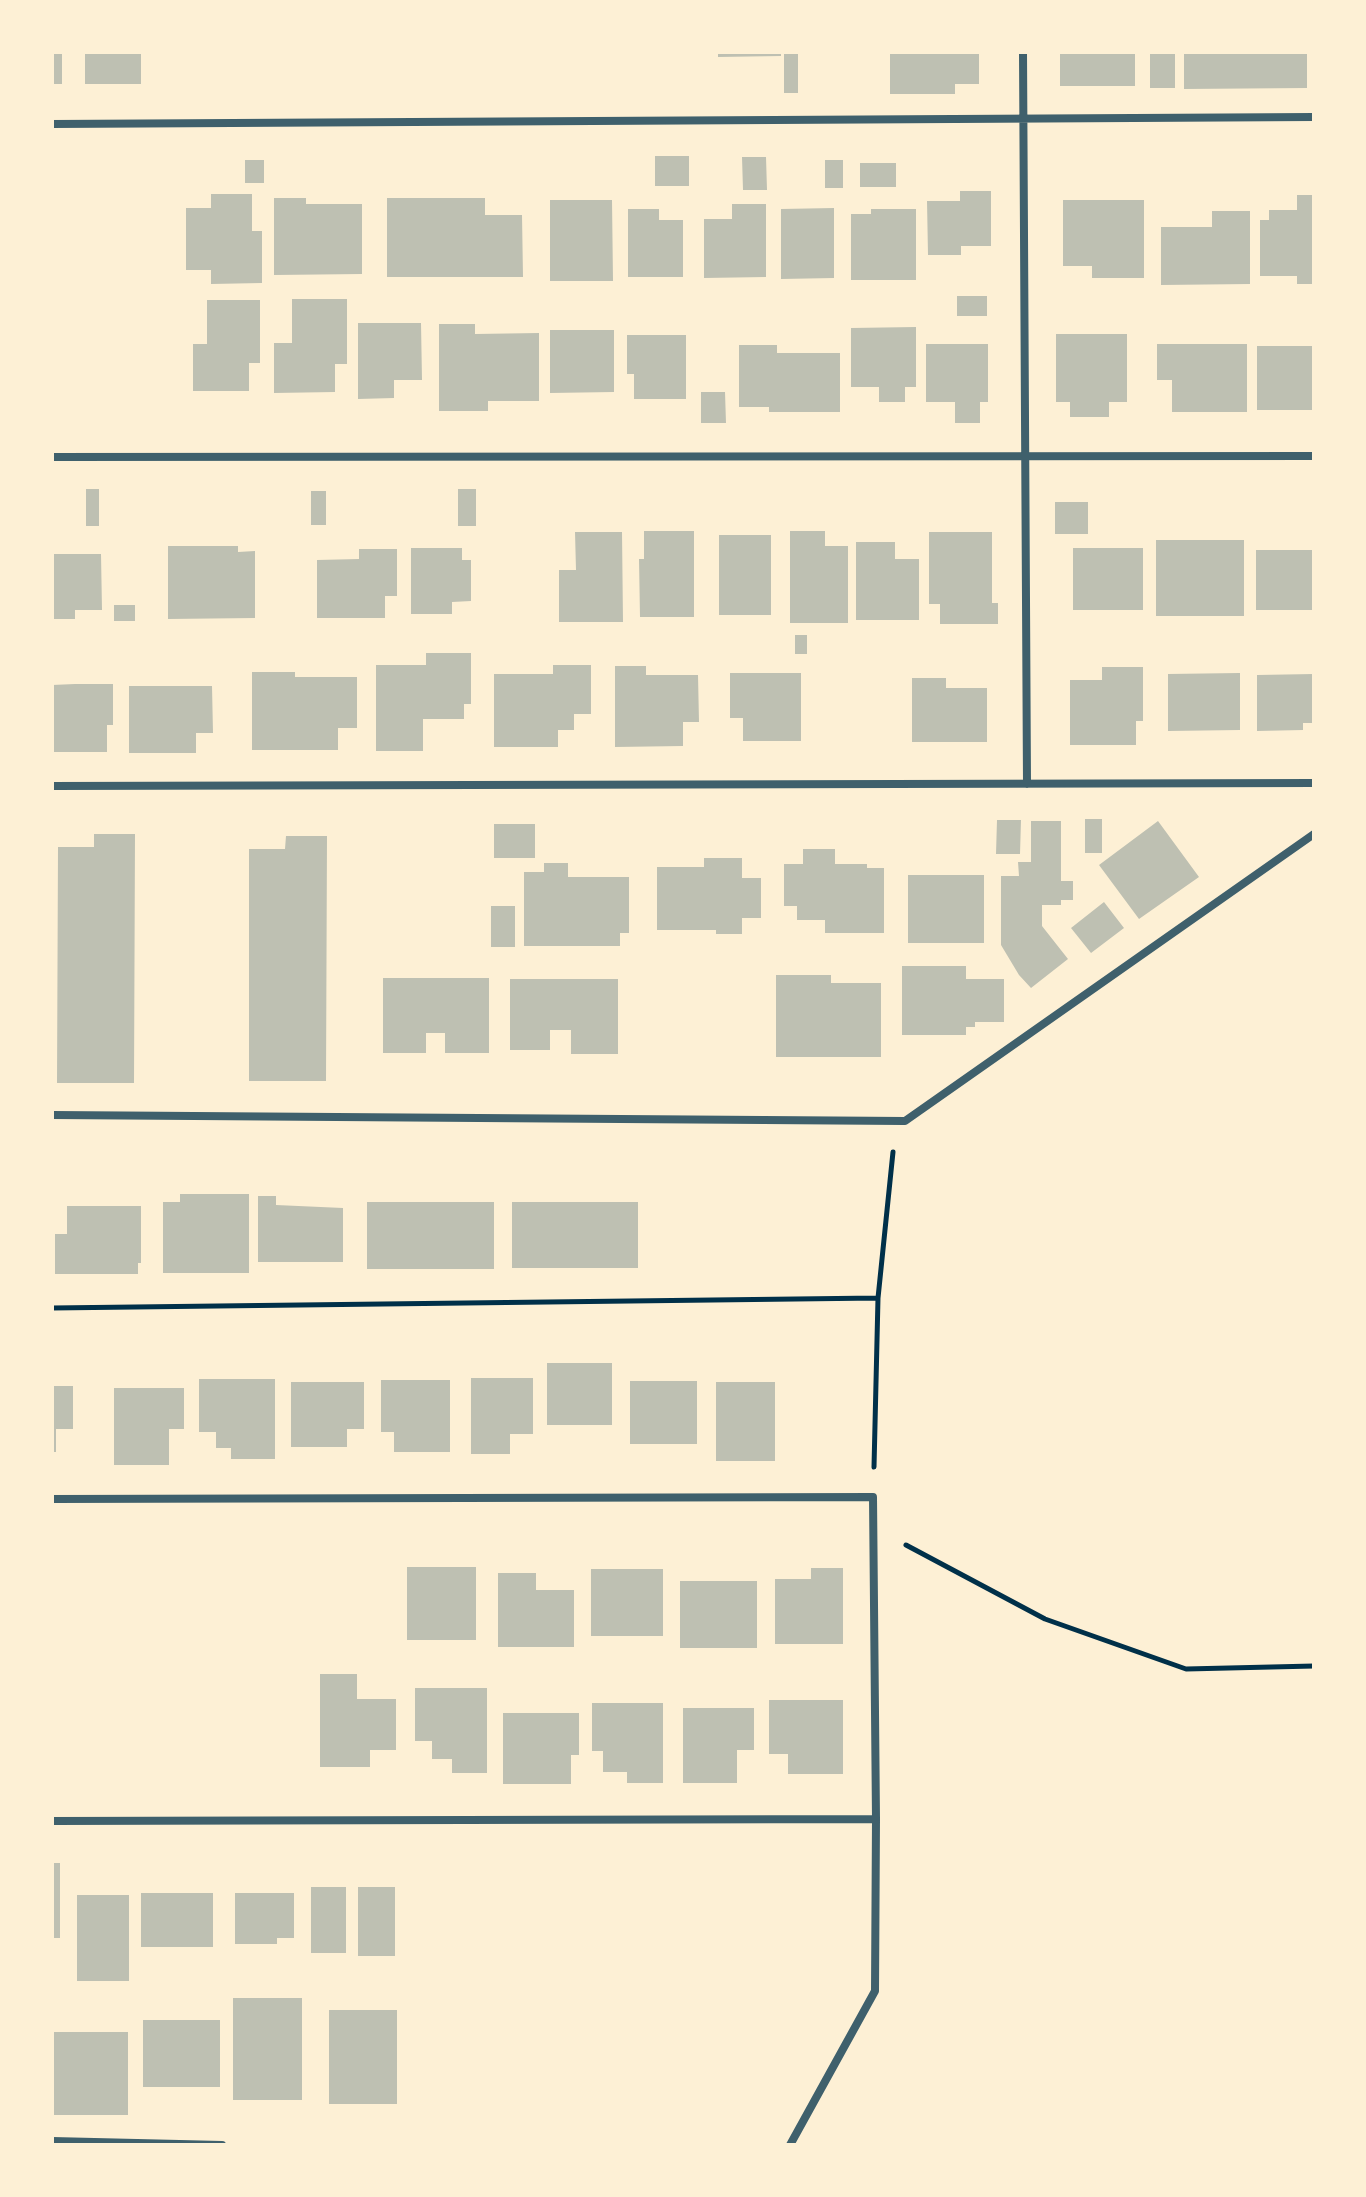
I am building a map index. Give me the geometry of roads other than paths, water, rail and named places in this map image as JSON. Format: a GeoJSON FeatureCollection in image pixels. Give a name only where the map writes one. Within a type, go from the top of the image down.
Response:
{"type":"FeatureCollection","features":[{"type":"Feature","properties":{"kind":"street"},"geometry":{"type":"LineString","coordinates":[[1023,52],[1027,784]]}},
{"type":"Feature","properties":{"kind":"street"},"geometry":{"type":"LineString","coordinates":[[52,124],[1314,117]]}},
{"type":"Feature","properties":{"kind":"street"},"geometry":{"type":"LineString","coordinates":[[52,457],[1314,456]]}},
{"type":"Feature","properties":{"kind":"street"},"geometry":{"type":"LineString","coordinates":[[52,786],[1314,783]]}},
{"type":"Feature","properties":{"kind":"street"},"geometry":{"type":"LineString","coordinates":[[52,1115],[905,1121],[1314,834]]}},
{"type":"Feature","properties":{"kind":"street"},"geometry":{"type":"LineString","coordinates":[[52,1499],[873,1497],[875,1991],[790,2145]]}},
{"type":"Feature","properties":{"kind":"street"},"geometry":{"type":"LineString","coordinates":[[52,1821],[876,1819]]}},
{"type":"Feature","properties":{"kind":"street"},"geometry":{"type":"LineString","coordinates":[[52,2141],[222,2145]]}}]}
